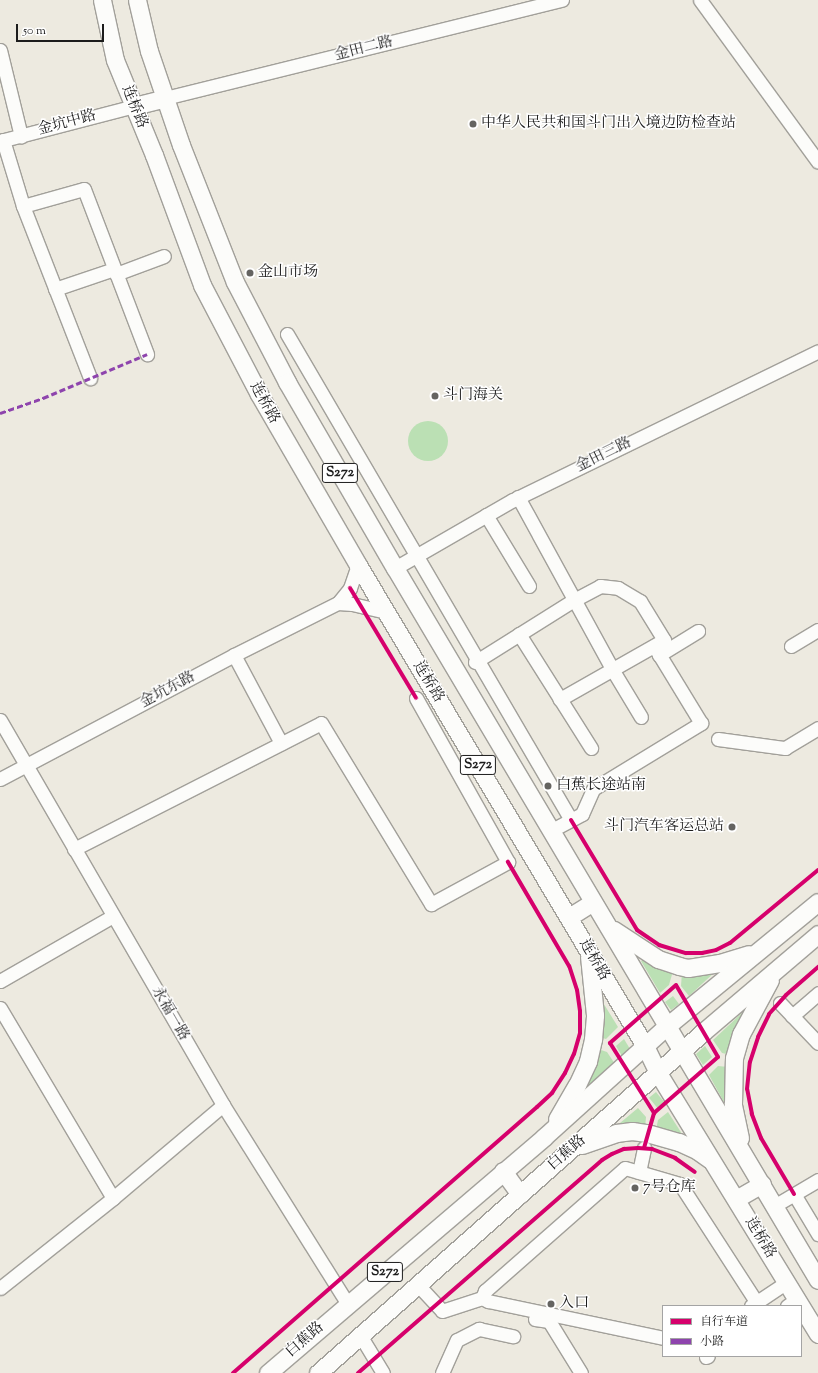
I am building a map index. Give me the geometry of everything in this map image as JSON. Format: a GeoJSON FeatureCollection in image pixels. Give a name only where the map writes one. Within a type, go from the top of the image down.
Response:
{"type":"FeatureCollection","features":[{"type":"Feature","properties":{"kind":"main road","name":"连桥路"},"geometry":{"type":"LineString","coordinates":[[102,0],[115,60],[202,285],[259,394],[358,565],[646,1046],[658,1073],[787,1282],[792,1303]]}},
{"type":"Feature","properties":{"kind":"main road","name":"连桥路"},"geometry":{"type":"LineString","coordinates":[[137,0],[149,51],[181,145],[235,282],[288,382],[395,568],[818,1280]]}},
{"type":"Feature","properties":{"kind":"main road"},"geometry":{"type":"LineString","coordinates":[[134,106],[165,98]]}},
{"type":"Feature","properties":{"kind":"main road"},"geometry":{"type":"LineString","coordinates":[[569,917],[593,902]]}},
{"type":"Feature","properties":{"kind":"main road"},"geometry":{"type":"LineString","coordinates":[[667,1026],[818,902]]}},
{"type":"Feature","properties":{"kind":"main road"},"geometry":{"type":"LineString","coordinates":[[606,924],[640,949],[668,964],[688,968],[740,958],[761,949]]}},
{"type":"Feature","properties":{"kind":"main road","name":"白蕉路"},"geometry":{"type":"LineString","coordinates":[[318,1373],[681,1051],[818,934]]}},
{"type":"Feature","properties":{"kind":"main road"},"geometry":{"type":"LineString","coordinates":[[544,1137],[566,1105],[588,1061],[596,1015],[588,950]]}},
{"type":"Feature","properties":{"kind":"main road"},"geometry":{"type":"LineString","coordinates":[[745,1156],[737,1128],[733,1104],[734,1058],[741,1034],[751,1013],[778,968]]}},
{"type":"Feature","properties":{"kind":"main road","name":"S272"},"geometry":{"type":"LineString","coordinates":[[544,1137],[667,1026]]}},
{"type":"Feature","properties":{"kind":"main road"},"geometry":{"type":"LineString","coordinates":[[565,1155],[590,1141],[616,1133],[632,1131],[664,1136],[698,1151],[715,1164]]}},
{"type":"Feature","properties":{"kind":"main road","name":"白蕉路"},"geometry":{"type":"LineString","coordinates":[[268,1373],[544,1137]]}},
{"type":"Feature","properties":{"kind":"main road"},"geometry":{"type":"LineString","coordinates":[[503,1172],[520,1194]]}},
{"type":"Feature","properties":{"kind":"main road"},"geometry":{"type":"LineString","coordinates":[[736,1199],[762,1184]]}},
{"type":"Feature","properties":{"kind":"main road","name":"连桥路"},"geometry":{"type":"LineString","coordinates":[[802,1315],[818,1334]]}},
{"type":"Feature","properties":{"kind":"street","name":"金田二路"},"geometry":{"type":"LineString","coordinates":[[165,98],[562,0]]}},
{"type":"Feature","properties":{"kind":"street"},"geometry":{"type":"LineString","coordinates":[[700,0],[818,162]]}},
{"type":"Feature","properties":{"kind":"street"},"geometry":{"type":"LineString","coordinates":[[1,56],[21,136]]}},
{"type":"Feature","properties":{"kind":"street","name":"金坑中路"},"geometry":{"type":"LineString","coordinates":[[1,141],[134,106]]}},
{"type":"Feature","properties":{"kind":"street"},"geometry":{"type":"LineString","coordinates":[[1,141],[23,206],[90,378]]}},
{"type":"Feature","properties":{"kind":"street"},"geometry":{"type":"LineString","coordinates":[[23,206],[84,189],[147,354]]}},
{"type":"Feature","properties":{"kind":"street"},"geometry":{"type":"LineString","coordinates":[[55,289],[164,256]]}},
{"type":"Feature","properties":{"kind":"street"},"geometry":{"type":"LineString","coordinates":[[287,334],[416,556],[576,817]]}},
{"type":"Feature","properties":{"kind":"street","name":"金田三路"},"geometry":{"type":"LineString","coordinates":[[395,568],[518,497],[818,351]]}},
{"type":"Feature","properties":{"kind":"street"},"geometry":{"type":"LineString","coordinates":[[518,497],[612,669],[641,717]]}},
{"type":"Feature","properties":{"kind":"street"},"geometry":{"type":"LineString","coordinates":[[486,515],[529,586]]}},
{"type":"Feature","properties":{"kind":"street","name":"金坑东路"},"geometry":{"type":"LineString","coordinates":[[0,779],[234,655],[338,603],[350,588],[358,565]]}},
{"type":"Feature","properties":{"kind":"street"},"geometry":{"type":"LineString","coordinates":[[475,662],[574,600],[600,586],[618,588],[640,601],[664,640],[656,651]]}},
{"type":"Feature","properties":{"kind":"street"},"geometry":{"type":"LineString","coordinates":[[338,603],[352,604],[386,612]]}},
{"type":"Feature","properties":{"kind":"street"},"geometry":{"type":"LineString","coordinates":[[790,646],[818,630]]}},
{"type":"Feature","properties":{"kind":"street"},"geometry":{"type":"LineString","coordinates":[[560,699],[612,669],[656,651],[698,631]]}},
{"type":"Feature","properties":{"kind":"street"},"geometry":{"type":"LineString","coordinates":[[519,634],[591,748]]}},
{"type":"Feature","properties":{"kind":"street"},"geometry":{"type":"LineString","coordinates":[[552,830],[576,817],[593,789],[701,723],[656,651]]}},
{"type":"Feature","properties":{"kind":"street"},"geometry":{"type":"LineString","coordinates":[[234,655],[282,743]]}},
{"type":"Feature","properties":{"kind":"street"},"geometry":{"type":"LineString","coordinates":[[74,849],[321,723],[432,904],[508,862],[416,698]]}},
{"type":"Feature","properties":{"kind":"street","name":"永福一路"},"geometry":{"type":"LineString","coordinates":[[0,720],[224,1105],[348,1304]]}},
{"type":"Feature","properties":{"kind":"street"},"geometry":{"type":"LineString","coordinates":[[718,739],[785,748],[818,728]]}},
{"type":"Feature","properties":{"kind":"street"},"geometry":{"type":"LineString","coordinates":[[0,981],[113,916]]}},
{"type":"Feature","properties":{"kind":"street"},"geometry":{"type":"LineString","coordinates":[[792,1016],[818,993]]}},
{"type":"Feature","properties":{"kind":"street"},"geometry":{"type":"LineString","coordinates":[[780,1003],[818,1043]]}},
{"type":"Feature","properties":{"kind":"street"},"geometry":{"type":"LineString","coordinates":[[0,1008],[114,1198]]}},
{"type":"Feature","properties":{"kind":"street"},"geometry":{"type":"LineString","coordinates":[[0,1288],[114,1198],[224,1105]]}},
{"type":"Feature","properties":{"kind":"street"},"geometry":{"type":"LineString","coordinates":[[639,1172],[644,1148]]}},
{"type":"Feature","properties":{"kind":"street"},"geometry":{"type":"LineString","coordinates":[[476,1300],[485,1290],[625,1168],[680,1184],[754,1304],[787,1282]]}},
{"type":"Feature","properties":{"kind":"street"},"geometry":{"type":"LineString","coordinates":[[774,1206],[818,1180]]}},
{"type":"Feature","properties":{"kind":"street"},"geometry":{"type":"LineString","coordinates":[[794,1194],[818,1234]]}},
{"type":"Feature","properties":{"kind":"street"},"geometry":{"type":"LineString","coordinates":[[418,1285],[442,1311],[476,1300],[488,1301],[662,1338]]}},
{"type":"Feature","properties":{"kind":"street"},"geometry":{"type":"LineString","coordinates":[[476,1300],[479,1307],[549,1321],[581,1373]]}},
{"type":"Feature","properties":{"kind":"street"},"geometry":{"type":"LineString","coordinates":[[442,1373],[457,1340],[479,1329],[513,1336]]}},
{"type":"Feature","properties":{"kind":"street"},"geometry":{"type":"LineString","coordinates":[[360,1335],[383,1373]]}},
{"type":"Feature","properties":{"kind":"green space"},"geometry":{"type":"Polygon","coordinates":[[[432,421],[439,424],[445,430],[448,441],[447,449],[439,458],[432,461],[424,461],[417,458],[409,449],[408,437],[411,430],[420,422],[432,421]]]}},
{"type":"Feature","properties":{"kind":"green space"},"geometry":{"type":"Polygon","coordinates":[[[644,959],[673,971],[669,985],[660,993],[641,961],[644,959]]]}},
{"type":"Feature","properties":{"kind":"green space"},"geometry":{"type":"Polygon","coordinates":[[[716,971],[689,996],[681,986],[682,972],[716,971]]]}},
{"type":"Feature","properties":{"kind":"green space"},"geometry":{"type":"Polygon","coordinates":[[[673,996],[679,1004],[671,1010],[665,1002],[673,996]]]}},
{"type":"Feature","properties":{"kind":"green space"},"geometry":{"type":"Polygon","coordinates":[[[602,1001],[618,1027],[606,1039],[599,1037],[602,1001]]]}},
{"type":"Feature","properties":{"kind":"green space"},"geometry":{"type":"Polygon","coordinates":[[[744,1011],[746,1014],[731,1055],[722,1053],[713,1040],[744,1011]]]}},
{"type":"Feature","properties":{"kind":"green space"},"geometry":{"type":"Polygon","coordinates":[[[624,1039],[630,1049],[622,1056],[616,1046],[624,1039]]]}},
{"type":"Feature","properties":{"kind":"green space"},"geometry":{"type":"Polygon","coordinates":[[[705,1046],[712,1057],[703,1065],[696,1054],[705,1046]]]}},
{"type":"Feature","properties":{"kind":"green space"},"geometry":{"type":"Polygon","coordinates":[[[598,1049],[607,1052],[615,1064],[585,1091],[582,1088],[598,1049]]]}},
{"type":"Feature","properties":{"kind":"green space"},"geometry":{"type":"Polygon","coordinates":[[[718,1066],[728,1067],[725,1104],[709,1075],[718,1066]]]}},
{"type":"Feature","properties":{"kind":"green space"},"geometry":{"type":"Polygon","coordinates":[[[656,1092],[664,1102],[657,1108],[649,1098],[656,1092]]]}},
{"type":"Feature","properties":{"kind":"green space"},"geometry":{"type":"Polygon","coordinates":[[[638,1108],[646,1117],[645,1128],[614,1128],[638,1108]]]}},
{"type":"Feature","properties":{"kind":"green space"},"geometry":{"type":"Polygon","coordinates":[[[668,1112],[684,1137],[656,1130],[658,1120],[668,1112]]]}},
{"type":"Feature","properties":{"kind":"marked path"},"geometry":{"type":"LineString","coordinates":[[0,413],[43,398],[147,354]]}},
{"type":"Feature","properties":{"kind":"cycle path"},"geometry":{"type":"LineString","coordinates":[[350,588],[416,698]]}},
{"type":"Feature","properties":{"kind":"cycle path"},"geometry":{"type":"LineString","coordinates":[[571,820],[637,930],[659,945],[686,953],[702,953],[716,950],[730,943],[818,870]]}},
{"type":"Feature","properties":{"kind":"cycle path"},"geometry":{"type":"LineString","coordinates":[[233,1373],[537,1107],[552,1093],[565,1073],[574,1054],[580,1033],[580,1011],[577,990],[569,966],[508,862]]}},
{"type":"Feature","properties":{"kind":"cycle path"},"geometry":{"type":"LineString","coordinates":[[794,1194],[761,1138],[752,1114],[747,1089],[750,1062],[758,1037],[769,1014],[786,995],[818,967]]}},
{"type":"Feature","properties":{"kind":"cycle path"},"geometry":{"type":"LineString","coordinates":[[644,1148],[654,1113],[718,1057],[676,985],[610,1043],[654,1113]]}},
{"type":"Feature","properties":{"kind":"cycle path"},"geometry":{"type":"LineString","coordinates":[[358,1373],[602,1160],[612,1154],[624,1149],[652,1149],[675,1158],[695,1172]]}},
{"type":"Feature","properties":{"kind":"place","name":"中华人民共和国斗门出入境边防检查站"},"geometry":{"type":"Point","coordinates":[473,124]}},
{"type":"Feature","properties":{"kind":"place","name":"金山市场"},"geometry":{"type":"Point","coordinates":[250,273]}},
{"type":"Feature","properties":{"kind":"place","name":"斗门海关"},"geometry":{"type":"Point","coordinates":[435,396]}},
{"type":"Feature","properties":{"kind":"place","name":"白蕉长途站南"},"geometry":{"type":"Point","coordinates":[548,786]}},
{"type":"Feature","properties":{"kind":"place","name":"斗门汽车客运总站"},"geometry":{"type":"Point","coordinates":[732,827]}},
{"type":"Feature","properties":{"kind":"place","name":"7号仓库"},"geometry":{"type":"Point","coordinates":[635,1188]}},
{"type":"Feature","properties":{"kind":"place","name":"入口"},"geometry":{"type":"Point","coordinates":[551,1304]}}]}
